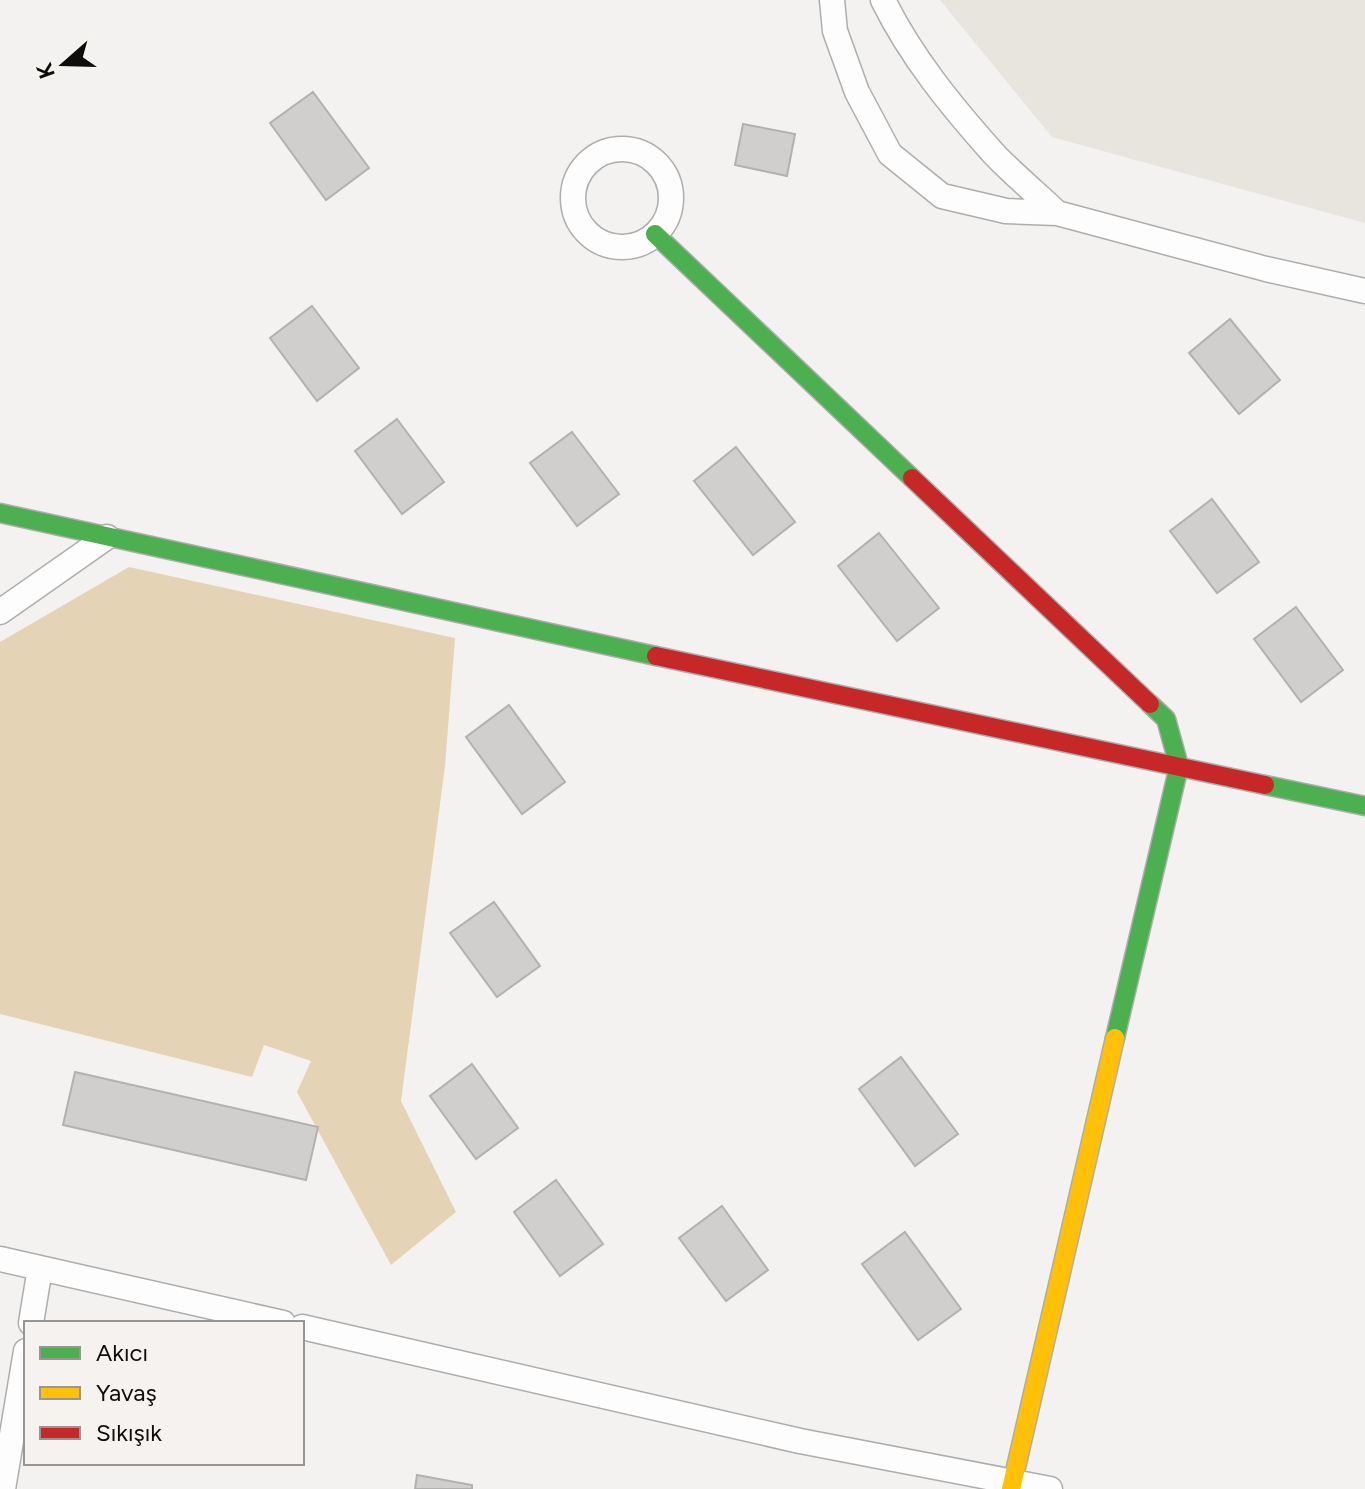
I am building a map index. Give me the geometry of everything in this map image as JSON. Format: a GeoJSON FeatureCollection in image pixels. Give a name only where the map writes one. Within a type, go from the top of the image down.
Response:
{"type":"FeatureCollection","features":[{"type":"Feature","properties":{"kind":"street"},"geometry":{"type":"LineString","coordinates":[[832,0],[835,31],[852,80],[890,154],[942,196],[1006,211],[1057,213],[1266,269],[1365,291]]}},
{"type":"Feature","properties":{"kind":"street"},"geometry":{"type":"LineString","coordinates":[[883,0],[899,32],[930,77],[996,155],[1057,213]]}},
{"type":"Feature","properties":{"kind":"street"},"geometry":{"type":"LineString","coordinates":[[627,149],[657,163],[671,192],[665,222],[655,234],[628,247],[598,241],[586,231],[577,217],[573,200],[575,184],[583,169],[595,157],[610,150],[627,149]]}},
{"type":"Feature","properties":{"kind":"street"},"geometry":{"type":"LineString","coordinates":[[655,234],[1166,719],[1179,766],[1012,1485]]}},
{"type":"Feature","properties":{"kind":"street"},"geometry":{"type":"LineString","coordinates":[[0,513],[561,636],[1365,806]]}},
{"type":"Feature","properties":{"kind":"street"},"geometry":{"type":"LineString","coordinates":[[0,612],[107,537]]}},
{"type":"Feature","properties":{"kind":"street"},"geometry":{"type":"LineString","coordinates":[[0,1259],[274,1321]]}},
{"type":"Feature","properties":{"kind":"street"},"geometry":{"type":"LineString","coordinates":[[31,1321],[40,1268]]}},
{"type":"Feature","properties":{"kind":"street"},"geometry":{"type":"LineString","coordinates":[[304,1327],[800,1441],[1012,1485],[1050,1489]]}},
{"type":"Feature","properties":{"kind":"street"},"geometry":{"type":"LineString","coordinates":[[3,1489],[24,1363]]}},
{"type":"Feature","properties":{"kind":"shaded area"},"geometry":{"type":"Polygon","coordinates":[[[940,0],[1365,0],[1365,223],[1052,137],[940,0]]]}},
{"type":"Feature","properties":{"kind":"shaded area"},"geometry":{"type":"Polygon","coordinates":[[[129,567],[455,638],[445,766],[401,1101],[456,1212],[391,1265],[297,1092],[311,1061],[264,1045],[252,1077],[0,1014],[0,642],[129,567]]]}},
{"type":"Feature","properties":{"kind":"building"},"geometry":{"type":"Polygon","coordinates":[[[313,92],[369,168],[326,200],[270,123],[313,92]]]}},
{"type":"Feature","properties":{"kind":"building"},"geometry":{"type":"Polygon","coordinates":[[[743,124],[795,134],[787,176],[735,165],[743,124]]]}},
{"type":"Feature","properties":{"kind":"building"},"geometry":{"type":"Polygon","coordinates":[[[312,306],[359,368],[317,401],[270,338],[312,306]]]}},
{"type":"Feature","properties":{"kind":"building"},"geometry":{"type":"Polygon","coordinates":[[[1230,319],[1280,380],[1239,414],[1189,353],[1230,319]]]}},
{"type":"Feature","properties":{"kind":"building"},"geometry":{"type":"Polygon","coordinates":[[[397,419],[444,482],[402,514],[355,451],[397,419]]]}},
{"type":"Feature","properties":{"kind":"building"},"geometry":{"type":"Polygon","coordinates":[[[572,432],[619,494],[577,526],[530,463],[572,432]]]}},
{"type":"Feature","properties":{"kind":"building"},"geometry":{"type":"Polygon","coordinates":[[[736,447],[795,522],[753,555],[694,481],[736,447]]]}},
{"type":"Feature","properties":{"kind":"building"},"geometry":{"type":"Polygon","coordinates":[[[1212,499],[1259,562],[1217,593],[1170,531],[1212,499]]]}},
{"type":"Feature","properties":{"kind":"building"},"geometry":{"type":"Polygon","coordinates":[[[879,533],[939,608],[897,641],[838,566],[879,533]]]}},
{"type":"Feature","properties":{"kind":"building"},"geometry":{"type":"Polygon","coordinates":[[[1296,607],[1343,670],[1301,702],[1254,639],[1296,607]]]}},
{"type":"Feature","properties":{"kind":"building"},"geometry":{"type":"Polygon","coordinates":[[[509,705],[565,782],[522,814],[466,737],[509,705]]]}},
{"type":"Feature","properties":{"kind":"building"},"geometry":{"type":"Polygon","coordinates":[[[494,902],[540,966],[497,997],[450,933],[494,902]]]}},
{"type":"Feature","properties":{"kind":"building"},"geometry":{"type":"Polygon","coordinates":[[[901,1057],[958,1134],[915,1166],[859,1089],[901,1057]]]}},
{"type":"Feature","properties":{"kind":"building"},"geometry":{"type":"Polygon","coordinates":[[[472,1064],[518,1128],[476,1159],[430,1096],[472,1064]]]}},
{"type":"Feature","properties":{"kind":"building"},"geometry":{"type":"Polygon","coordinates":[[[75,1072],[318,1127],[306,1180],[63,1125],[75,1072]]]}},
{"type":"Feature","properties":{"kind":"building"},"geometry":{"type":"Polygon","coordinates":[[[556,1180],[603,1244],[560,1276],[514,1212],[556,1180]]]}},
{"type":"Feature","properties":{"kind":"building"},"geometry":{"type":"Polygon","coordinates":[[[722,1206],[768,1270],[726,1301],[679,1238],[722,1206]]]}},
{"type":"Feature","properties":{"kind":"building"},"geometry":{"type":"Polygon","coordinates":[[[905,1232],[961,1309],[918,1340],[862,1264],[905,1232]]]}},
{"type":"Feature","properties":{"kind":"building"},"geometry":{"type":"Polygon","coordinates":[[[417,1475],[472,1485],[472,1489],[415,1489],[417,1475]]]}},
{"type":"Feature","properties":{"kind":"traffic: fast"},"geometry":{"type":"LineString","coordinates":[[655,234],[912,478]]}},
{"type":"Feature","properties":{"kind":"traffic: fast"},"geometry":{"type":"LineString","coordinates":[[0,513],[656,656]]}},
{"type":"Feature","properties":{"kind":"traffic: fast"},"geometry":{"type":"LineString","coordinates":[[1115,1038],[1179,766],[1166,719],[1150,704]]}},
{"type":"Feature","properties":{"kind":"traffic: fast"},"geometry":{"type":"LineString","coordinates":[[1265,785],[1365,806]]}},
{"type":"Feature","properties":{"kind":"traffic: slow"},"geometry":{"type":"LineString","coordinates":[[1011,1489],[1115,1038]]}},
{"type":"Feature","properties":{"kind":"traffic: jam"},"geometry":{"type":"LineString","coordinates":[[912,478],[1150,704]]}},
{"type":"Feature","properties":{"kind":"traffic: jam"},"geometry":{"type":"LineString","coordinates":[[656,656],[1265,785]]}}]}
